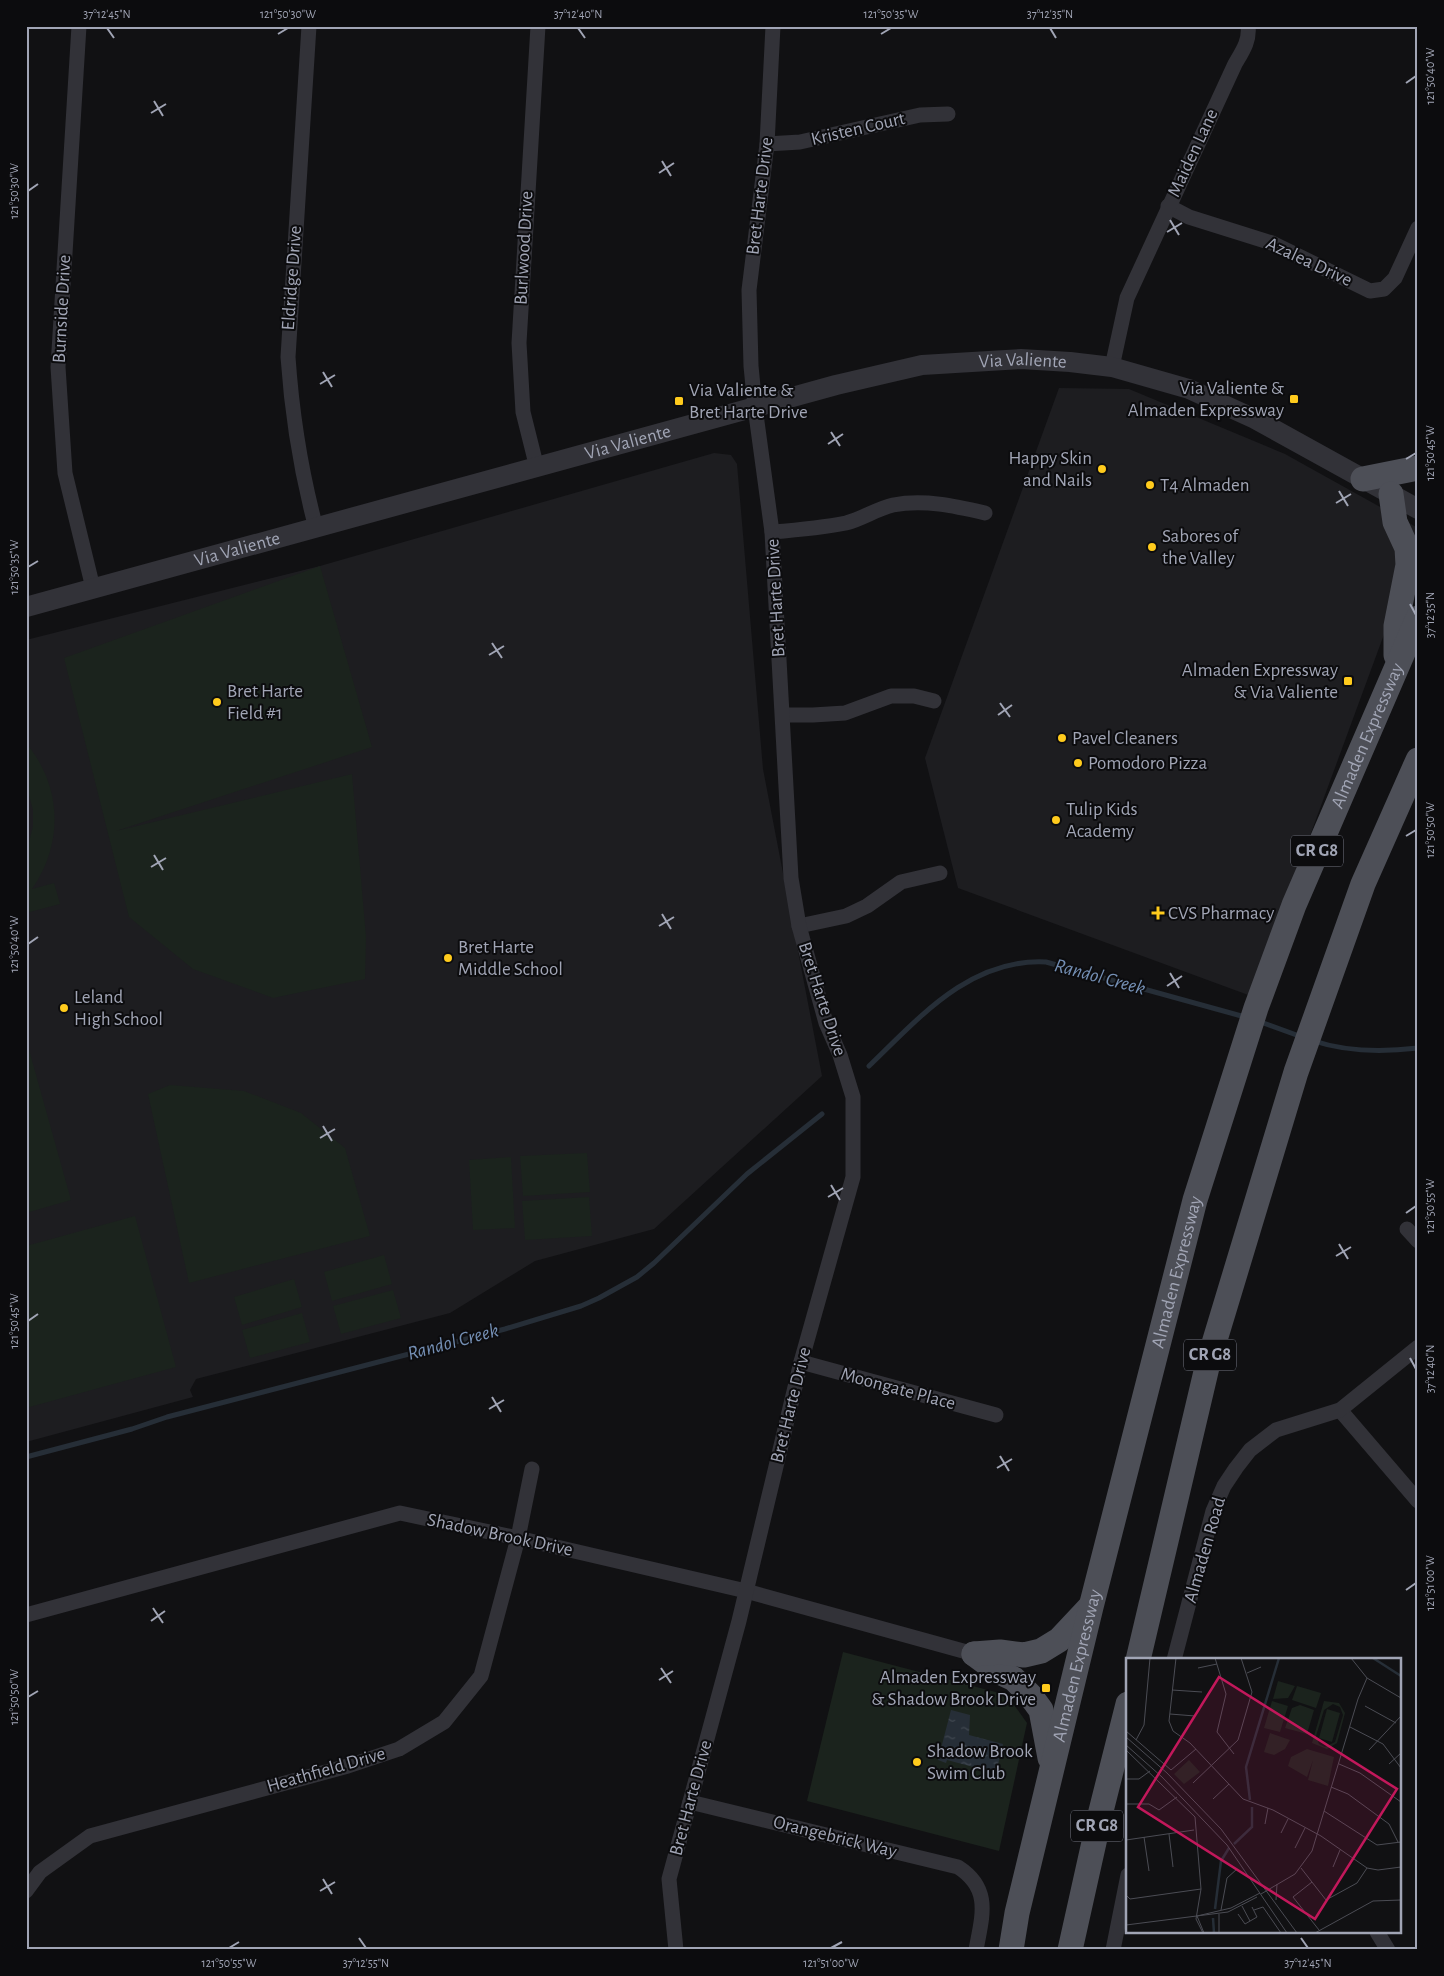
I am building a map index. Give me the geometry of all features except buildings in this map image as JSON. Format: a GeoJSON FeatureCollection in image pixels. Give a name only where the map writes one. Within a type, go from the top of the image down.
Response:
{"type":"FeatureCollection","features":[{"type":"Feature","properties":{"kind":"main road"},"geometry":{"type":"LineString","coordinates":[[1363,479],[1418,468]]}},
{"type":"Feature","properties":{"kind":"main road"},"geometry":{"type":"LineString","coordinates":[[1391,494],[1395,522],[1407,548],[1408,565],[1396,626],[1396,669]]}},
{"type":"Feature","properties":{"kind":"main road","name":"Almaden Expressway"},"geometry":{"type":"LineString","coordinates":[[1010,1950],[1017,1913],[1091,1607],[1195,1200],[1256,1008],[1294,905],[1418,618]]}},
{"type":"Feature","properties":{"kind":"main road","name":"CR G8"},"geometry":{"type":"LineString","coordinates":[[1138,1658],[1208,1363],[1301,1056],[1363,884],[1418,760]]}},
{"type":"Feature","properties":{"kind":"main road"},"geometry":{"type":"LineString","coordinates":[[974,1654],[1000,1652],[1024,1655],[1041,1651],[1059,1640],[1091,1607]]}},
{"type":"Feature","properties":{"kind":"main road"},"geometry":{"type":"LineString","coordinates":[[974,1654],[996,1671],[1014,1679],[1030,1694],[1041,1710],[1052,1768]]}},
{"type":"Feature","properties":{"kind":"main road","name":"CR G8"},"geometry":{"type":"LineString","coordinates":[[1070,1950],[1101,1811],[1126,1712]]}},
{"type":"Feature","properties":{"kind":"street","name":"Burnside Drive"},"geometry":{"type":"LineString","coordinates":[[79,26],[58,367],[65,473],[93,588]]}},
{"type":"Feature","properties":{"kind":"street","name":"Eldridge Drive"},"geometry":{"type":"LineString","coordinates":[[309,26],[288,357],[292,412],[307,494],[316,528]]}},
{"type":"Feature","properties":{"kind":"street","name":"Burlwood Drive"},"geometry":{"type":"LineString","coordinates":[[537,468],[523,412],[519,343],[538,26]]}},
{"type":"Feature","properties":{"kind":"street","name":"Bret Harte Drive"},"geometry":{"type":"LineString","coordinates":[[676,1950],[669,1879],[746,1591],[801,1362],[853,1177],[853,1096],[840,1055],[826,1023],[799,926],[791,878],[772,532],[751,366],[749,290],[767,144],[773,26]]}},
{"type":"Feature","properties":{"kind":"street","name":"Maiden Lane"},"geometry":{"type":"LineString","coordinates":[[1112,367],[1127,298],[1235,64],[1247,44],[1248,26]]}},
{"type":"Feature","properties":{"kind":"street","name":"Kristen Court"},"geometry":{"type":"LineString","coordinates":[[767,144],[800,142],[920,115],[948,114]]}},
{"type":"Feature","properties":{"kind":"street","name":"Azalea Drive"},"geometry":{"type":"LineString","coordinates":[[1168,206],[1189,217],[1272,243],[1370,291],[1384,289],[1396,278],[1418,228]]}},
{"type":"Feature","properties":{"kind":"street","name":"Via Valiente"},"geometry":{"type":"LineString","coordinates":[[26,607],[836,385],[922,365],[1021,359],[1070,362],[1112,367],[1189,389],[1255,419],[1418,508]]}},
{"type":"Feature","properties":{"kind":"street"},"geometry":{"type":"LineString","coordinates":[[772,532],[822,527],[848,522],[893,505],[901,504],[927,502],[953,505],[985,514]]}},
{"type":"Feature","properties":{"kind":"street"},"geometry":{"type":"LineString","coordinates":[[783,715],[845,713],[891,696],[914,696],[934,701]]}},
{"type":"Feature","properties":{"kind":"street"},"geometry":{"type":"LineString","coordinates":[[799,926],[846,916],[867,906],[902,882],[940,873]]}},
{"type":"Feature","properties":{"kind":"street"},"geometry":{"type":"LineString","coordinates":[[1408,1229],[1418,1241]]}},
{"type":"Feature","properties":{"kind":"street"},"geometry":{"type":"LineString","coordinates":[[1418,1347],[1340,1410],[1418,1501]]}},
{"type":"Feature","properties":{"kind":"street","name":"Moongate Place"},"geometry":{"type":"LineString","coordinates":[[801,1362],[996,1415]]}},
{"type":"Feature","properties":{"kind":"street","name":"Almaden Road"},"geometry":{"type":"LineString","coordinates":[[1175,1658],[1213,1511],[1224,1486],[1250,1450],[1276,1430],[1340,1410]]}},
{"type":"Feature","properties":{"kind":"street","name":"Heathfield Drive"},"geometry":{"type":"LineString","coordinates":[[26,1891],[40,1872],[90,1836],[348,1766],[399,1749],[444,1722],[481,1676],[518,1538],[532,1469]]}},
{"type":"Feature","properties":{"kind":"street","name":"Shadow Brook Drive"},"geometry":{"type":"LineString","coordinates":[[26,1615],[400,1513],[518,1538],[746,1591],[974,1654]]}},
{"type":"Feature","properties":{"kind":"street","name":"Orangebrick Way"},"geometry":{"type":"LineString","coordinates":[[690,1802],[958,1867],[970,1875],[976,1882],[982,1903],[976,1950]]}},
{"type":"Feature","properties":{"kind":"street"},"geometry":{"type":"LineString","coordinates":[[1113,1950],[1126,1885]]}},
{"type":"Feature","properties":{"kind":"street"},"geometry":{"type":"LineString","coordinates":[[1378,1934],[1388,1950]]}},
{"type":"Feature","properties":{"kind":"shaded area"},"geometry":{"type":"Polygon","coordinates":[[[1059,388],[1129,389],[1285,454],[1418,528],[1418,542],[1251,996],[958,888],[925,758],[1059,388]]]}},
{"type":"Feature","properties":{"kind":"shaded area","name":"Bret Harte Middle School"},"geometry":{"type":"Polygon","coordinates":[[[714,453],[731,455],[737,464],[763,769],[822,1076],[654,1229],[535,1261],[450,1313],[196,1379],[190,1390],[193,1397],[26,1442],[26,640],[320,566],[714,453]]]}},
{"type":"Feature","properties":{"kind":"shaded area"},"geometry":{"type":"Polygon","coordinates":[[[320,566],[372,747],[116,831],[352,774],[366,937],[365,979],[273,998],[193,969],[129,917],[64,658],[320,566]]]}},
{"type":"Feature","properties":{"kind":"shaded area"},"geometry":{"type":"Polygon","coordinates":[[[26,743],[47,777],[55,815],[50,853],[32,889],[54,883],[60,904],[26,913],[26,854],[33,826],[33,810],[26,784],[26,743]]]}},
{"type":"Feature","properties":{"kind":"shaded area"},"geometry":{"type":"Polygon","coordinates":[[[26,1039],[71,1200],[26,1213],[26,1039]]]}},
{"type":"Feature","properties":{"kind":"shaded area"},"geometry":{"type":"Polygon","coordinates":[[[170,1085],[244,1091],[301,1113],[345,1148],[370,1236],[189,1283],[148,1094],[170,1085]]]}},
{"type":"Feature","properties":{"kind":"shaded area"},"geometry":{"type":"Polygon","coordinates":[[[587,1153],[590,1192],[523,1196],[520,1156],[587,1153]]]}},
{"type":"Feature","properties":{"kind":"shaded area"},"geometry":{"type":"Polygon","coordinates":[[[511,1157],[515,1228],[473,1230],[469,1160],[511,1157]]]}},
{"type":"Feature","properties":{"kind":"shaded area"},"geometry":{"type":"Polygon","coordinates":[[[589,1197],[592,1236],[525,1240],[522,1201],[589,1197]]]}},
{"type":"Feature","properties":{"kind":"shaded area"},"geometry":{"type":"Polygon","coordinates":[[[135,1216],[176,1367],[26,1408],[26,1246],[135,1216]]]}},
{"type":"Feature","properties":{"kind":"shaded area"},"geometry":{"type":"Polygon","coordinates":[[[384,1255],[392,1284],[332,1301],[324,1272],[384,1255]]]}},
{"type":"Feature","properties":{"kind":"shaded area"},"geometry":{"type":"Polygon","coordinates":[[[294,1279],[302,1307],[242,1325],[234,1297],[294,1279]]]}},
{"type":"Feature","properties":{"kind":"shaded area"},"geometry":{"type":"Polygon","coordinates":[[[393,1290],[401,1318],[341,1334],[333,1306],[393,1290]]]}},
{"type":"Feature","properties":{"kind":"shaded area"},"geometry":{"type":"Polygon","coordinates":[[[302,1313],[310,1342],[250,1358],[242,1330],[302,1313]]]}},
{"type":"Feature","properties":{"kind":"shaded area","name":"Shadow Brook Swim Club"},"geometry":{"type":"Polygon","coordinates":[[[843,1652],[1007,1695],[1027,1723],[999,1851],[807,1801],[843,1652]]]}},
{"type":"Feature","properties":{"kind":"water"},"geometry":{"type":"Polygon","coordinates":[[[951,1710],[970,1715],[969,1735],[1003,1744],[996,1773],[947,1760],[946,1763],[938,1760],[951,1710]]]}},
{"type":"Feature","properties":{"kind":"waterway","name":"Randol Creek"},"geometry":{"type":"LineString","coordinates":[[869,1066],[907,1029],[948,994],[970,980],[993,970],[1019,963],[1046,962],[1245,1017]]}},
{"type":"Feature","properties":{"kind":"waterway","name":"Randol Creek"},"geometry":{"type":"LineString","coordinates":[[1258,1021],[1302,1037]]}},
{"type":"Feature","properties":{"kind":"waterway","name":"Randol Creek"},"geometry":{"type":"LineString","coordinates":[[1314,1041],[1327,1045],[1366,1050],[1418,1048]]}},
{"type":"Feature","properties":{"kind":"waterway","name":"Randol Creek"},"geometry":{"type":"LineString","coordinates":[[26,1457],[132,1429],[167,1417],[505,1329],[581,1306],[637,1277],[747,1174],[822,1114]]}},
{"type":"Feature","properties":{"kind":"place","name":"Via Valiente & Almaden Expressway"},"geometry":{"type":"Point","coordinates":[1294,399]}},
{"type":"Feature","properties":{"kind":"place","name":"Via Valiente & Bret Harte Drive"},"geometry":{"type":"Point","coordinates":[679,401]}},
{"type":"Feature","properties":{"kind":"place","name":"Happy Skin and Nails"},"geometry":{"type":"Point","coordinates":[1102,469]}},
{"type":"Feature","properties":{"kind":"place","name":"T4 Almaden"},"geometry":{"type":"Point","coordinates":[1150,485]}},
{"type":"Feature","properties":{"kind":"place","name":"Sabores of the Valley"},"geometry":{"type":"Point","coordinates":[1152,547]}},
{"type":"Feature","properties":{"kind":"place","name":"Almaden Expressway & Via Valiente"},"geometry":{"type":"Point","coordinates":[1348,681]}},
{"type":"Feature","properties":{"kind":"place","name":"Bret Harte Field #1"},"geometry":{"type":"Point","coordinates":[217,702]}},
{"type":"Feature","properties":{"kind":"place","name":"Pavel Cleaners"},"geometry":{"type":"Point","coordinates":[1062,738]}},
{"type":"Feature","properties":{"kind":"place","name":"Pomodoro Pizza"},"geometry":{"type":"Point","coordinates":[1078,763]}},
{"type":"Feature","properties":{"kind":"place","name":"Tulip Kids Academy"},"geometry":{"type":"Point","coordinates":[1056,820]}},
{"type":"Feature","properties":{"kind":"place","name":"CVS Pharmacy"},"geometry":{"type":"Point","coordinates":[1158,913]}},
{"type":"Feature","properties":{"kind":"place","name":"Bret Harte Middle School"},"geometry":{"type":"Point","coordinates":[448,958]}},
{"type":"Feature","properties":{"kind":"place","name":"Leland High School"},"geometry":{"type":"Point","coordinates":[64,1008]}},
{"type":"Feature","properties":{"kind":"place","name":"Almaden Expressway & Shadow Brook Drive"},"geometry":{"type":"Point","coordinates":[1046,1688]}},
{"type":"Feature","properties":{"kind":"place","name":"Shadow Brook Swim Club"},"geometry":{"type":"Point","coordinates":[917,1762]}}]}
